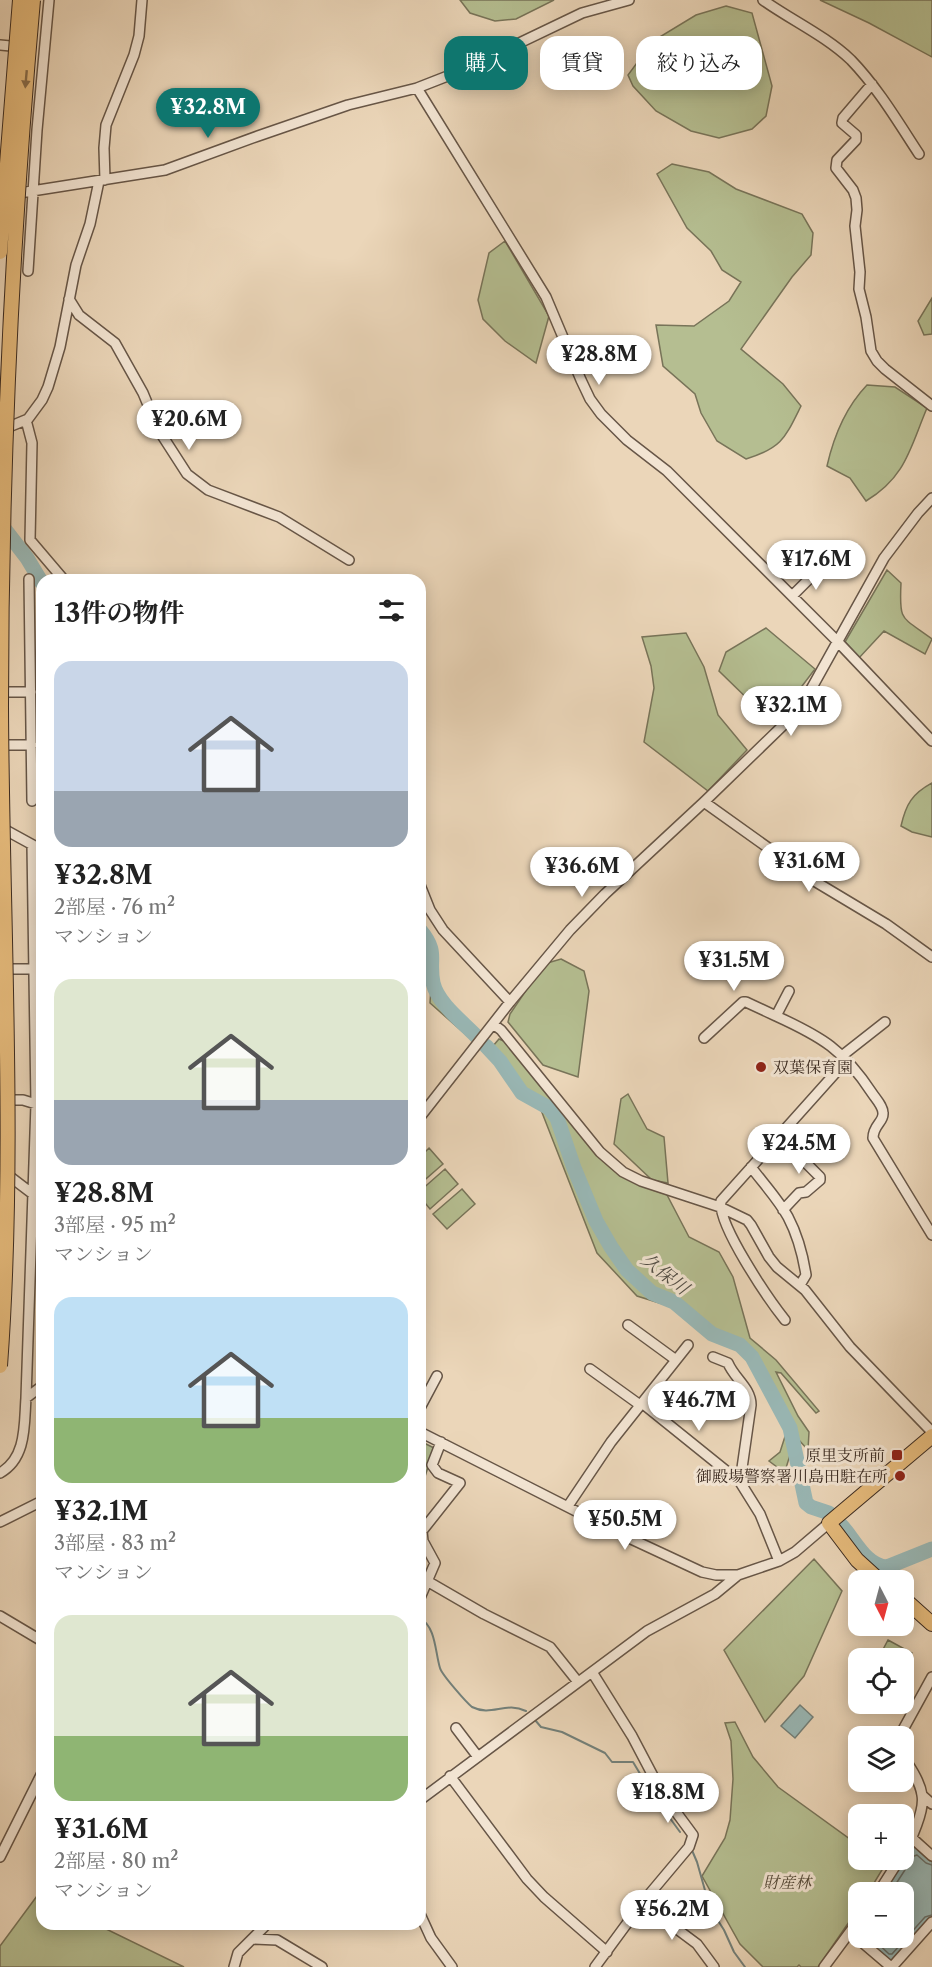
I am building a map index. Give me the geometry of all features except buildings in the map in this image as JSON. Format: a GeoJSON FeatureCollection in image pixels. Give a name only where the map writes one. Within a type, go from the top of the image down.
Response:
{"type":"FeatureCollection","features":[{"type":"Feature","properties":{"kind":"highway"},"geometry":{"type":"LineString","coordinates":[[0,252],[20,0]]}},
{"type":"Feature","properties":{"kind":"highway"},"geometry":{"type":"LineString","coordinates":[[0,1366],[7,1241],[9,1120],[2,567],[6,411],[16,209],[33,0]]}},
{"type":"Feature","properties":{"kind":"highway"},"geometry":{"type":"LineString","coordinates":[[868,1570],[857,1560],[829,1523],[932,1434]]}},
{"type":"Feature","properties":{"kind":"highway"},"geometry":{"type":"LineString","coordinates":[[914,1608],[932,1624]]}},
{"type":"Feature","properties":{"kind":"street"},"geometry":{"type":"LineString","coordinates":[[28,270],[32,191],[49,0]]}},
{"type":"Feature","properties":{"kind":"street"},"geometry":{"type":"LineString","coordinates":[[0,430],[26,420],[35,411],[48,387],[60,346],[76,265],[102,181],[106,125],[134,55],[139,36],[142,0]]}},
{"type":"Feature","properties":{"kind":"street"},"geometry":{"type":"LineString","coordinates":[[0,196],[165,170],[348,105],[417,88],[484,61],[582,13],[629,0]]}},
{"type":"Feature","properties":{"kind":"street"},"geometry":{"type":"LineString","coordinates":[[763,0],[850,59],[872,84],[919,154]]}},
{"type":"Feature","properties":{"kind":"street"},"geometry":{"type":"LineString","coordinates":[[0,45],[44,49]]}},
{"type":"Feature","properties":{"kind":"street"},"geometry":{"type":"LineString","coordinates":[[872,84],[843,118],[842,123],[856,135],[856,140],[837,160],[836,168],[853,190],[856,198],[855,226],[860,272],[859,289],[867,317],[871,351],[885,369],[932,406]]}},
{"type":"Feature","properties":{"kind":"street"},"geometry":{"type":"LineString","coordinates":[[417,88],[546,297],[581,380],[590,399],[601,414],[627,440],[668,471],[838,642],[932,741]]}},
{"type":"Feature","properties":{"kind":"street"},"geometry":{"type":"LineString","coordinates":[[69,299],[79,315],[115,344],[143,393],[158,429],[187,474],[208,490],[279,517],[349,560]]}},
{"type":"Feature","properties":{"kind":"street"},"geometry":{"type":"LineString","coordinates":[[26,420],[32,443],[30,540],[59,574]]}},
{"type":"Feature","properties":{"kind":"street"},"geometry":{"type":"LineString","coordinates":[[426,1109],[510,1002],[584,915],[800,709],[884,558],[932,498]]}},
{"type":"Feature","properties":{"kind":"street"},"geometry":{"type":"LineString","coordinates":[[792,596],[822,567]]}},
{"type":"Feature","properties":{"kind":"street"},"geometry":{"type":"LineString","coordinates":[[29,579],[32,801]]}},
{"type":"Feature","properties":{"kind":"street"},"geometry":{"type":"LineString","coordinates":[[0,692],[31,692]]}},
{"type":"Feature","properties":{"kind":"street"},"geometry":{"type":"LineString","coordinates":[[0,746],[32,745]]}},
{"type":"Feature","properties":{"kind":"street"},"geometry":{"type":"LineString","coordinates":[[704,802],[816,882],[886,924],[932,957]]}},
{"type":"Feature","properties":{"kind":"street"},"geometry":{"type":"LineString","coordinates":[[0,827],[36,847]]}},
{"type":"Feature","properties":{"kind":"street"},"geometry":{"type":"LineString","coordinates":[[32,845],[36,1003]]}},
{"type":"Feature","properties":{"kind":"street"},"geometry":{"type":"LineString","coordinates":[[426,900],[443,930],[510,1002]]}},
{"type":"Feature","properties":{"kind":"street"},"geometry":{"type":"LineString","coordinates":[[0,969],[34,969]]}},
{"type":"Feature","properties":{"kind":"street"},"geometry":{"type":"LineString","coordinates":[[776,1016],[789,991]]}},
{"type":"Feature","properties":{"kind":"street"},"geometry":{"type":"LineString","coordinates":[[705,1038],[743,1002],[746,1002],[816,1036],[845,1057],[883,1110],[883,1118],[874,1129],[873,1138],[932,1235]]}},
{"type":"Feature","properties":{"kind":"street"},"geometry":{"type":"LineString","coordinates":[[785,1320],[766,1296],[735,1242],[720,1207],[721,1201],[845,1057],[885,1022]]}},
{"type":"Feature","properties":{"kind":"street"},"geometry":{"type":"LineString","coordinates":[[493,1024],[501,1030],[600,1152],[623,1172],[641,1181],[720,1207],[747,1220],[777,1267],[800,1285],[813,1299],[850,1347],[932,1434]]}},
{"type":"Feature","properties":{"kind":"street"},"geometry":{"type":"LineString","coordinates":[[0,1100],[23,1100],[36,1104],[26,1398],[21,1449],[12,1464],[0,1473]]}},
{"type":"Feature","properties":{"kind":"street"},"geometry":{"type":"LineString","coordinates":[[779,1136],[820,1177],[820,1180],[806,1192],[799,1193],[783,1210]]}},
{"type":"Feature","properties":{"kind":"street"},"geometry":{"type":"LineString","coordinates":[[751,1167],[791,1224],[804,1261],[806,1275],[800,1285]]}},
{"type":"Feature","properties":{"kind":"street"},"geometry":{"type":"LineString","coordinates":[[0,1169],[36,1196]]}},
{"type":"Feature","properties":{"kind":"street"},"geometry":{"type":"LineString","coordinates":[[628,1325],[676,1360]]}},
{"type":"Feature","properties":{"kind":"street"},"geometry":{"type":"LineString","coordinates":[[568,1506],[611,1442],[688,1345]]}},
{"type":"Feature","properties":{"kind":"street"},"geometry":{"type":"LineString","coordinates":[[713,1357],[728,1363],[750,1395],[751,1405],[740,1482]]}},
{"type":"Feature","properties":{"kind":"street"},"geometry":{"type":"LineString","coordinates":[[590,1369],[641,1404],[740,1482],[760,1514],[779,1561]]}},
{"type":"Feature","properties":{"kind":"street"},"geometry":{"type":"LineString","coordinates":[[426,1396],[436,1376]]}},
{"type":"Feature","properties":{"kind":"street"},"geometry":{"type":"LineString","coordinates":[[26,1398],[36,1390]]}},
{"type":"Feature","properties":{"kind":"street"},"geometry":{"type":"LineString","coordinates":[[426,1435],[685,1565],[709,1574],[738,1575]]}},
{"type":"Feature","properties":{"kind":"street"},"geometry":{"type":"LineString","coordinates":[[426,1526],[460,1483],[438,1473],[432,1465],[441,1442]]}},
{"type":"Feature","properties":{"kind":"street"},"geometry":{"type":"LineString","coordinates":[[0,1522],[36,1504]]}},
{"type":"Feature","properties":{"kind":"street"},"geometry":{"type":"LineString","coordinates":[[426,1795],[647,1631],[715,1594],[738,1575],[779,1561],[795,1552],[829,1523]]}},
{"type":"Feature","properties":{"kind":"street"},"geometry":{"type":"LineString","coordinates":[[426,1546],[435,1563],[426,1585]]}},
{"type":"Feature","properties":{"kind":"street"},"geometry":{"type":"LineString","coordinates":[[428,1581],[484,1614],[550,1647],[578,1682]]}},
{"type":"Feature","properties":{"kind":"street"},"geometry":{"type":"LineString","coordinates":[[0,1616],[36,1637]]}},
{"type":"Feature","properties":{"kind":"street"},"geometry":{"type":"LineString","coordinates":[[592,1672],[632,1736],[662,1793],[693,1835],[688,1847],[642,1903],[595,1967]]}},
{"type":"Feature","properties":{"kind":"street"},"geometry":{"type":"LineString","coordinates":[[905,1726],[932,1677]]}},
{"type":"Feature","properties":{"kind":"street"},"geometry":{"type":"LineString","coordinates":[[456,1728],[477,1758]]}},
{"type":"Feature","properties":{"kind":"street"},"geometry":{"type":"LineString","coordinates":[[914,1775],[922,1796],[932,1804]]}},
{"type":"Feature","properties":{"kind":"street"},"geometry":{"type":"LineString","coordinates":[[450,1776],[527,1879],[544,1897],[607,1952]]}},
{"type":"Feature","properties":{"kind":"street"},"geometry":{"type":"LineString","coordinates":[[0,1857],[36,1785]]}},
{"type":"Feature","properties":{"kind":"street"},"geometry":{"type":"LineString","coordinates":[[914,1830],[922,1796]]}},
{"type":"Feature","properties":{"kind":"street"},"geometry":{"type":"LineString","coordinates":[[914,1840],[932,1856]]}},
{"type":"Feature","properties":{"kind":"street"},"geometry":{"type":"LineString","coordinates":[[642,1903],[697,1944],[714,1967]]}},
{"type":"Feature","properties":{"kind":"street"},"geometry":{"type":"LineString","coordinates":[[869,1948],[892,1967],[932,1922]]}},
{"type":"Feature","properties":{"kind":"street"},"geometry":{"type":"LineString","coordinates":[[426,1927],[452,1967]]}},
{"type":"Feature","properties":{"kind":"street"},"geometry":{"type":"LineString","coordinates":[[234,1967],[238,1953],[261,1930]]}},
{"type":"Feature","properties":{"kind":"street"},"geometry":{"type":"LineString","coordinates":[[825,1967],[848,1935]]}},
{"type":"Feature","properties":{"kind":"street"},"geometry":{"type":"LineString","coordinates":[[253,1939],[277,1940],[322,1967]]}},
{"type":"Feature","properties":{"kind":"green space"},"geometry":{"type":"Polygon","coordinates":[[[460,0],[554,0],[516,19],[495,21],[470,13],[460,0]]]}},
{"type":"Feature","properties":{"kind":"green space"},"geometry":{"type":"Polygon","coordinates":[[[820,0],[932,0],[932,57],[869,23],[820,0]]]}},
{"type":"Feature","properties":{"kind":"green space"},"geometry":{"type":"Polygon","coordinates":[[[726,6],[752,13],[758,36],[661,36],[696,15],[726,6]]]}},
{"type":"Feature","properties":{"kind":"green space"},"geometry":{"type":"Polygon","coordinates":[[[762,50],[772,86],[766,116],[752,129],[719,138],[691,131],[656,111],[637,90],[762,90],[762,50]]]}},
{"type":"Feature","properties":{"kind":"green space"},"geometry":{"type":"Polygon","coordinates":[[[636,64],[636,89],[633,86],[628,75],[636,64]]]}},
{"type":"Feature","properties":{"kind":"green space"},"geometry":{"type":"Polygon","coordinates":[[[672,164],[709,172],[736,189],[802,214],[813,233],[811,255],[792,277],[741,349],[783,384],[801,406],[786,434],[775,446],[746,459],[717,441],[701,413],[695,394],[663,366],[656,325],[694,326],[729,301],[741,282],[722,270],[711,251],[687,228],[657,174],[672,164]]]}},
{"type":"Feature","properties":{"kind":"green space"},"geometry":{"type":"Polygon","coordinates":[[[505,241],[549,316],[536,363],[505,341],[483,319],[478,300],[489,253],[505,241]]]}},
{"type":"Feature","properties":{"kind":"green space"},"geometry":{"type":"Polygon","coordinates":[[[932,298],[932,334],[924,335],[918,321],[932,298]]]}},
{"type":"Feature","properties":{"kind":"green space"},"geometry":{"type":"Polygon","coordinates":[[[867,385],[895,387],[927,408],[911,449],[898,472],[879,492],[866,501],[850,478],[827,466],[841,422],[852,403],[867,385]]]}},
{"type":"Feature","properties":{"kind":"green space"},"geometry":{"type":"Polygon","coordinates":[[[887,570],[901,583],[901,605],[904,617],[932,639],[925,654],[884,631],[859,658],[845,642],[887,570]]]}},
{"type":"Feature","properties":{"kind":"green space"},"geometry":{"type":"Polygon","coordinates":[[[766,628],[815,669],[783,711],[757,708],[719,671],[726,652],[766,628]]]}},
{"type":"Feature","properties":{"kind":"green space"},"geometry":{"type":"Polygon","coordinates":[[[686,633],[704,667],[718,715],[747,750],[708,791],[644,742],[654,688],[651,666],[642,637],[686,633]]]}},
{"type":"Feature","properties":{"kind":"green space"},"geometry":{"type":"Polygon","coordinates":[[[932,783],[932,837],[912,832],[901,826],[911,800],[919,791],[932,783]]]}},
{"type":"Feature","properties":{"kind":"green space"},"geometry":{"type":"Polygon","coordinates":[[[561,959],[584,971],[589,991],[578,1077],[543,1065],[508,1022],[510,1014],[544,964],[561,959]]]}},
{"type":"Feature","properties":{"kind":"green space"},"geometry":{"type":"Polygon","coordinates":[[[431,987],[478,1034],[473,1041],[430,1003],[431,987]]]}},
{"type":"Feature","properties":{"kind":"green space"},"geometry":{"type":"Polygon","coordinates":[[[499,1039],[506,1042],[598,1155],[666,1193],[689,1237],[719,1252],[733,1277],[750,1338],[776,1360],[819,1411],[816,1413],[781,1373],[776,1372],[798,1416],[809,1432],[808,1450],[797,1438],[786,1468],[781,1470],[769,1461],[780,1452],[790,1421],[759,1360],[740,1349],[712,1340],[679,1309],[637,1296],[597,1253],[541,1110],[519,1094],[487,1053],[499,1039]]]}},
{"type":"Feature","properties":{"kind":"green space"},"geometry":{"type":"Polygon","coordinates":[[[628,1094],[647,1129],[664,1137],[668,1183],[652,1180],[614,1144],[621,1099],[628,1094]]]}},
{"type":"Feature","properties":{"kind":"green space"},"geometry":{"type":"Polygon","coordinates":[[[429,1148],[443,1164],[426,1179],[426,1151],[429,1148]]]}},
{"type":"Feature","properties":{"kind":"green space"},"geometry":{"type":"Polygon","coordinates":[[[445,1169],[458,1184],[430,1209],[426,1204],[426,1186],[445,1169]]]}},
{"type":"Feature","properties":{"kind":"green space"},"geometry":{"type":"Polygon","coordinates":[[[462,1189],[475,1204],[447,1229],[433,1214],[462,1189]]]}},
{"type":"Feature","properties":{"kind":"green space"},"geometry":{"type":"Polygon","coordinates":[[[426,1444],[434,1448],[426,1474],[426,1444]]]}},
{"type":"Feature","properties":{"kind":"green space"},"geometry":{"type":"Polygon","coordinates":[[[814,1559],[842,1591],[804,1676],[765,1722],[724,1650],[814,1559]]]}},
{"type":"Feature","properties":{"kind":"green space"},"geometry":{"type":"Polygon","coordinates":[[[888,1640],[903,1648],[884,1648],[888,1640]]]}},
{"type":"Feature","properties":{"kind":"green space","name":"財産林"},"geometry":{"type":"Polygon","coordinates":[[[735,1722],[753,1757],[778,1787],[848,1838],[848,1870],[882,1870],[875,1882],[848,1882],[848,1924],[818,1967],[799,1965],[797,1967],[763,1967],[740,1944],[702,1876],[725,1838],[730,1820],[733,1779],[731,1741],[725,1723],[735,1722]]]}},
{"type":"Feature","properties":{"kind":"green space"},"geometry":{"type":"Polygon","coordinates":[[[36,1897],[36,1930],[108,1930],[184,1967],[0,1967],[0,1946],[36,1897]]]}},
{"type":"Feature","properties":{"kind":"water"},"geometry":{"type":"Polygon","coordinates":[[[800,1705],[813,1717],[795,1738],[781,1726],[800,1705]]]}},
{"type":"Feature","properties":{"kind":"water"},"geometry":{"type":"Polygon","coordinates":[[[914,1844],[932,1861],[932,1918],[914,1939],[914,1882],[890,1882],[898,1870],[914,1870],[914,1844]]]}},
{"type":"Feature","properties":{"kind":"water"},"geometry":{"type":"Polygon","coordinates":[[[874,1948],[906,1948],[892,1964],[874,1948]]]}},
{"type":"Feature","properties":{"kind":"waterway","name":"久保川"},"geometry":{"type":"LineString","coordinates":[[0,523],[37,574]]}},
{"type":"Feature","properties":{"kind":"waterway","name":"久保川"},"geometry":{"type":"LineString","coordinates":[[426,938],[431,950],[433,983],[436,991],[445,1005],[477,1037]]}},
{"type":"Feature","properties":{"kind":"waterway","name":"久保川"},"geometry":{"type":"LineString","coordinates":[[486,1046],[500,1061],[522,1093],[549,1108],[557,1118],[574,1168],[596,1221],[627,1270],[652,1293],[674,1302],[712,1334],[740,1345],[752,1357],[790,1428],[806,1503],[829,1513]]}},
{"type":"Feature","properties":{"kind":"waterway","name":"久保川"},"geometry":{"type":"LineString","coordinates":[[840,1524],[866,1557],[879,1565],[887,1567],[932,1549]]}},
{"type":"Feature","properties":{"kind":"waterway"},"geometry":{"type":"LineString","coordinates":[[426,1623],[434,1640],[442,1672],[472,1707],[479,1710],[518,1708],[526,1711]]}},
{"type":"Feature","properties":{"kind":"waterway"},"geometry":{"type":"LineString","coordinates":[[535,1720],[541,1727],[562,1732],[605,1753],[612,1762],[633,1762],[680,1832]]}},
{"type":"Feature","properties":{"kind":"waterway"},"geometry":{"type":"LineString","coordinates":[[691,1848],[710,1908],[734,1952],[745,1967]]}},
{"type":"Feature","properties":{"kind":"place","name":"双葉保育園"},"geometry":{"type":"Point","coordinates":[761,1067]}},
{"type":"Feature","properties":{"kind":"place","name":"原里支所前"},"geometry":{"type":"Point","coordinates":[897,1455]}},
{"type":"Feature","properties":{"kind":"place","name":"御殿場警察署川島田駐在所"},"geometry":{"type":"Point","coordinates":[900,1476]}}]}
